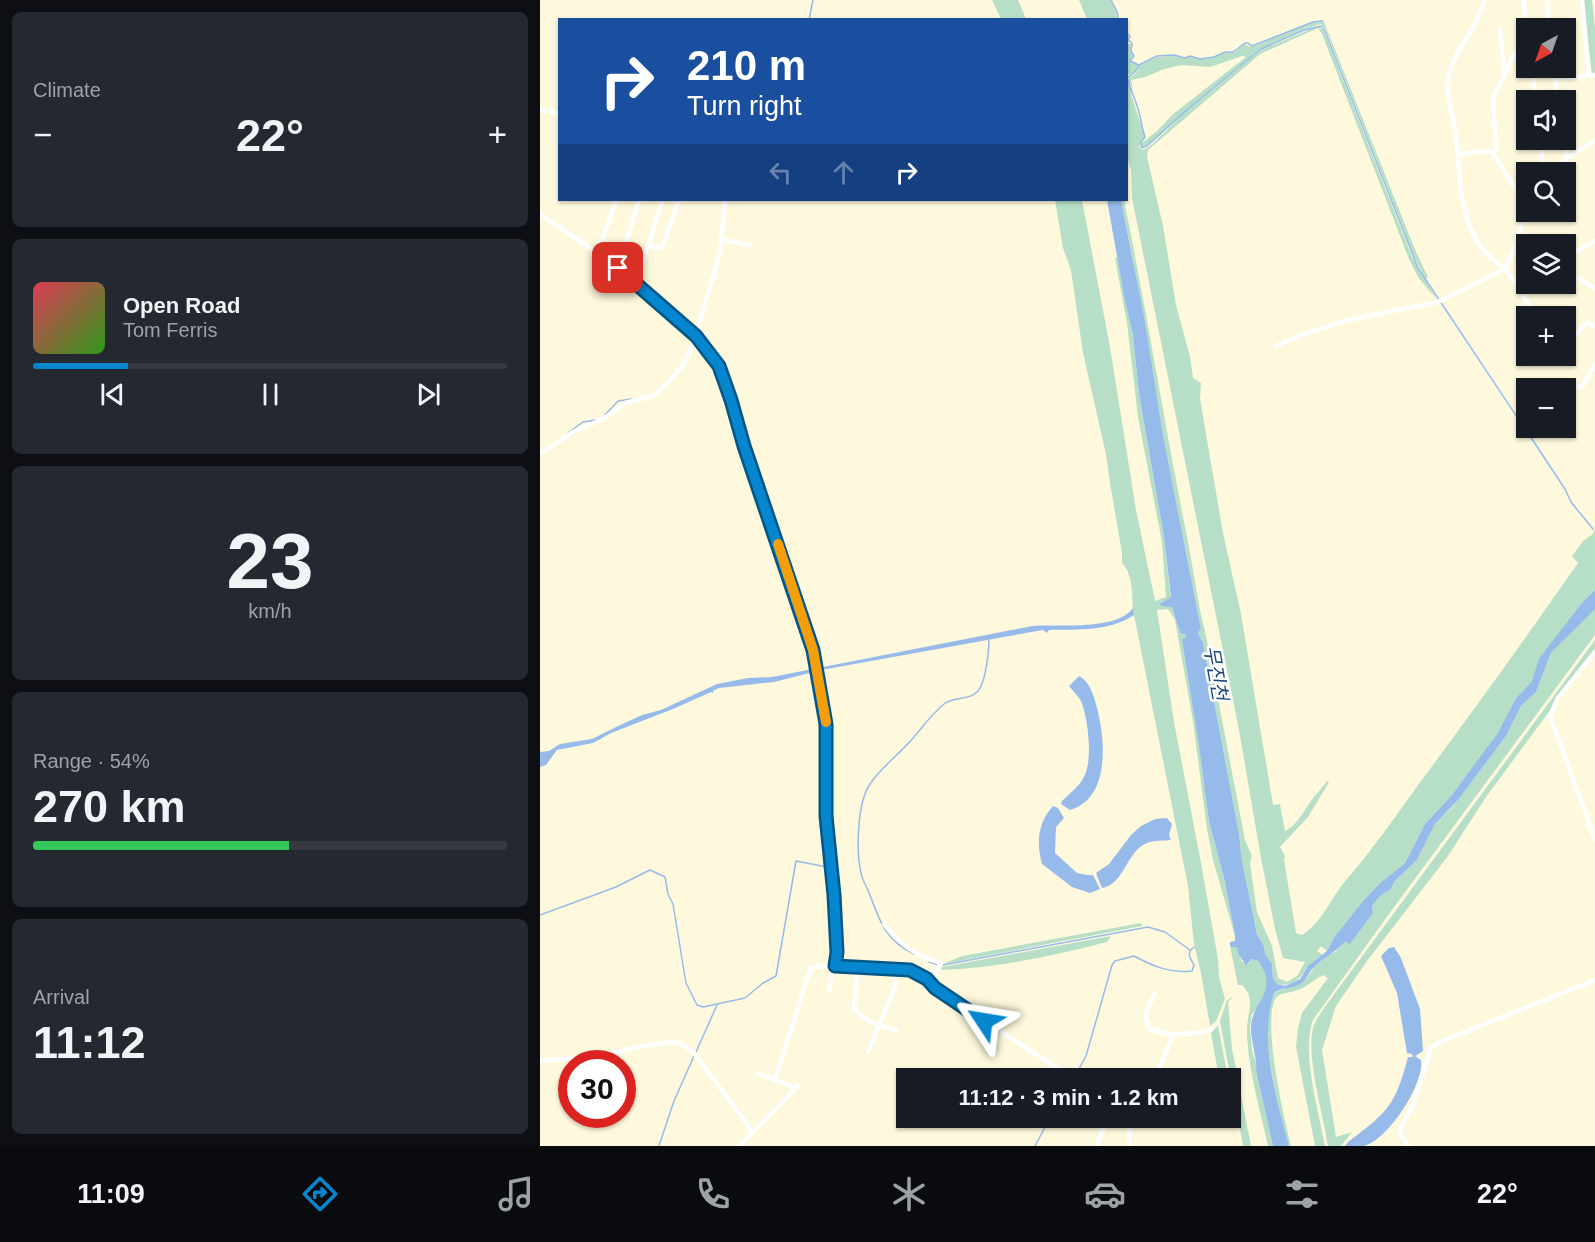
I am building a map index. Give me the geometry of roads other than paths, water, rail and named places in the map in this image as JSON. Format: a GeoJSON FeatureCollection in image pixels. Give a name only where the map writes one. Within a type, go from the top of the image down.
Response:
{"type":"FeatureCollection","features":[{"type":"Feature","properties":{"kind":"street"},"geometry":{"type":"LineString","coordinates":[[1484,0],[1483,9],[1452,65],[1448,79],[1465,217],[1478,247],[1504,268],[1530,306]]}},
{"type":"Feature","properties":{"kind":"street"},"geometry":{"type":"LineString","coordinates":[[1493,153],[1496,149],[1493,99],[1522,39],[1525,18],[1524,0]]}},
{"type":"Feature","properties":{"kind":"street"},"geometry":{"type":"LineString","coordinates":[[1547,0],[1549,18]]}},
{"type":"Feature","properties":{"kind":"street"},"geometry":{"type":"LineString","coordinates":[[1557,90],[1556,79],[1592,76],[1582,0]]}},
{"type":"Feature","properties":{"kind":"street"},"geometry":{"type":"LineString","coordinates":[[1500,28],[1504,74]]}},
{"type":"Feature","properties":{"kind":"street"},"geometry":{"type":"LineString","coordinates":[[540,109],[558,114]]}},
{"type":"Feature","properties":{"kind":"street"},"geometry":{"type":"LineString","coordinates":[[1561,162],[1595,141]]}},
{"type":"Feature","properties":{"kind":"street"},"geometry":{"type":"LineString","coordinates":[[1566,150],[1568,157]]}},
{"type":"Feature","properties":{"kind":"street"},"geometry":{"type":"LineString","coordinates":[[1458,154],[1482,151],[1493,153],[1516,190]]}},
{"type":"Feature","properties":{"kind":"street"},"geometry":{"type":"LineString","coordinates":[[598,252],[616,201]]}},
{"type":"Feature","properties":{"kind":"street"},"geometry":{"type":"LineString","coordinates":[[618,268],[639,201]]}},
{"type":"Feature","properties":{"kind":"street"},"geometry":{"type":"LineString","coordinates":[[648,246],[662,248],[680,201]]}},
{"type":"Feature","properties":{"kind":"street"},"geometry":{"type":"LineString","coordinates":[[540,454],[573,432],[603,419],[625,403],[647,399],[659,392],[689,357],[720,254],[725,201]]}},
{"type":"Feature","properties":{"kind":"street"},"geometry":{"type":"LineString","coordinates":[[636,283],[662,202]]}},
{"type":"Feature","properties":{"kind":"street"},"geometry":{"type":"LineString","coordinates":[[540,214],[598,252],[696,336],[719,366],[727,387],[744,446],[813,650],[817,668],[826,724],[826,816],[837,944],[829,991]]}},
{"type":"Feature","properties":{"kind":"street"},"geometry":{"type":"LineString","coordinates":[[1276,346],[1338,323],[1440,301],[1504,268],[1511,256],[1523,222]]}},
{"type":"Feature","properties":{"kind":"street"},"geometry":{"type":"LineString","coordinates":[[723,240],[750,245]]}},
{"type":"Feature","properties":{"kind":"street"},"geometry":{"type":"LineString","coordinates":[[1576,252],[1595,241]]}},
{"type":"Feature","properties":{"kind":"street"},"geometry":{"type":"LineString","coordinates":[[1578,278],[1595,288]]}},
{"type":"Feature","properties":{"kind":"street"},"geometry":{"type":"LineString","coordinates":[[1576,335],[1586,323],[1595,326]]}},
{"type":"Feature","properties":{"kind":"street"},"geometry":{"type":"LineString","coordinates":[[1576,386],[1582,387],[1595,365]]}},
{"type":"Feature","properties":{"kind":"street"},"geometry":{"type":"LineString","coordinates":[[1595,652],[1558,698],[1550,716],[1595,839]]}},
{"type":"Feature","properties":{"kind":"street"},"geometry":{"type":"LineString","coordinates":[[884,924],[901,944],[940,966],[930,982]]}},
{"type":"Feature","properties":{"kind":"street"},"geometry":{"type":"LineString","coordinates":[[858,966],[854,1008],[862,1017],[896,1029]]}},
{"type":"Feature","properties":{"kind":"street"},"geometry":{"type":"LineString","coordinates":[[775,1080],[811,967],[858,966],[910,970],[1057,1068]]}},
{"type":"Feature","properties":{"kind":"street"},"geometry":{"type":"LineString","coordinates":[[868,1052],[895,987],[897,968]]}},
{"type":"Feature","properties":{"kind":"street"},"geometry":{"type":"LineString","coordinates":[[1408,1146],[1401,1134],[1401,1128],[1413,1105],[1429,1053],[1435,1045],[1595,980]]}},
{"type":"Feature","properties":{"kind":"street"},"geometry":{"type":"LineString","coordinates":[[1155,994],[1145,1016],[1146,1022],[1154,1032],[1171,1035],[1205,1032],[1211,1029]]}},
{"type":"Feature","properties":{"kind":"street"},"geometry":{"type":"LineString","coordinates":[[1160,1068],[1171,1044],[1171,1035]]}},
{"type":"Feature","properties":{"kind":"street"},"geometry":{"type":"LineString","coordinates":[[540,1060],[602,1056],[637,1047],[671,1042],[680,1043],[694,1053],[753,1132]]}},
{"type":"Feature","properties":{"kind":"street"},"geometry":{"type":"LineString","coordinates":[[739,1146],[798,1087],[757,1073]]}},
{"type":"Feature","properties":{"kind":"street"},"geometry":{"type":"LineString","coordinates":[[1098,1146],[1104,1128]]}},
{"type":"Feature","properties":{"kind":"street"},"geometry":{"type":"LineString","coordinates":[[1129,1128],[1130,1146]]}},
{"type":"Feature","properties":{"kind":"water"},"geometry":{"type":"Polygon","coordinates":[[[1107,201],[1121,201],[1201,629],[1198,633],[1203,643],[1239,834],[1242,861],[1257,934],[1272,964],[1273,979],[1277,984],[1285,986],[1300,979],[1309,965],[1327,951],[1335,936],[1363,901],[1380,883],[1405,863],[1425,824],[1451,796],[1498,733],[1516,698],[1532,681],[1539,659],[1582,603],[1595,590],[1595,609],[1551,653],[1536,692],[1521,706],[1506,736],[1458,800],[1435,824],[1417,860],[1372,906],[1373,913],[1350,944],[1345,942],[1320,962],[1302,983],[1274,993],[1268,1031],[1269,1050],[1271,1070],[1289,1146],[1273,1146],[1256,1071],[1251,1029],[1255,1012],[1266,989],[1264,971],[1258,961],[1252,959],[1246,965],[1237,948],[1230,946],[1230,942],[1235,941],[1235,936],[1225,882],[1209,821],[1182,639],[1186,638],[1186,635],[1180,633],[1172,607],[1161,606],[1160,603],[1171,597],[1164,537],[1139,394],[1133,335],[1107,201]]]}},
{"type":"Feature","properties":{"kind":"water"},"geometry":{"type":"Polygon","coordinates":[[[1133,608],[1134,615],[1104,627],[1049,630],[1047,633],[1043,630],[821,670],[774,682],[719,688],[713,693],[611,733],[593,743],[557,750],[546,765],[540,767],[540,752],[549,751],[560,744],[592,739],[642,715],[661,710],[717,684],[748,678],[772,677],[1032,626],[1101,623],[1125,615],[1133,608]]]}},
{"type":"Feature","properties":{"kind":"water"},"geometry":{"type":"Polygon","coordinates":[[[1079,676],[1089,686],[1097,708],[1102,735],[1102,766],[1099,781],[1093,793],[1083,803],[1070,810],[1061,804],[1062,801],[1082,781],[1089,756],[1083,708],[1080,699],[1069,686],[1079,676]]]}},
{"type":"Feature","properties":{"kind":"water"},"geometry":{"type":"Polygon","coordinates":[[[1053,806],[1058,808],[1064,818],[1056,827],[1055,853],[1077,873],[1093,875],[1100,889],[1090,893],[1072,887],[1042,864],[1039,848],[1041,826],[1053,806]]]}},
{"type":"Feature","properties":{"kind":"water"},"geometry":{"type":"Polygon","coordinates":[[[1167,818],[1172,824],[1169,835],[1171,840],[1153,841],[1140,847],[1116,881],[1102,888],[1096,873],[1109,864],[1131,835],[1141,826],[1155,819],[1167,818]]]}},
{"type":"Feature","properties":{"kind":"water"},"geometry":{"type":"Polygon","coordinates":[[[1394,947],[1401,958],[1420,1009],[1423,1051],[1415,1056],[1421,1060],[1421,1070],[1411,1096],[1384,1133],[1374,1142],[1364,1146],[1345,1146],[1388,1107],[1399,1087],[1408,1057],[1413,1057],[1412,1054],[1407,1053],[1397,993],[1381,956],[1389,948],[1394,947]]]}},
{"type":"Feature","properties":{"kind":"waterway"},"geometry":{"type":"LineString","coordinates":[[809,18],[813,0]]}},
{"type":"Feature","properties":{"kind":"waterway"},"geometry":{"type":"LineString","coordinates":[[1111,0],[1118,14],[1117,18]]}},
{"type":"Feature","properties":{"kind":"waterway"},"geometry":{"type":"LineString","coordinates":[[1128,40],[1132,43],[1131,51],[1134,56],[1130,61],[1139,65],[1157,56],[1174,55],[1185,58],[1190,56],[1200,59],[1214,57],[1225,52],[1233,52],[1245,43],[1251,46],[1313,22],[1323,21]]}},
{"type":"Feature","properties":{"kind":"waterway"},"geometry":{"type":"LineString","coordinates":[[1141,148],[1147,146],[1261,49],[1304,30],[1321,26],[1325,31],[1418,268],[1516,415]]}},
{"type":"Feature","properties":{"kind":"waterway"},"geometry":{"type":"LineString","coordinates":[[1128,34],[1130,36],[1128,40]]}},
{"type":"Feature","properties":{"kind":"waterway"},"geometry":{"type":"LineString","coordinates":[[1128,77],[1139,65]]}},
{"type":"Feature","properties":{"kind":"waterway"},"geometry":{"type":"LineString","coordinates":[[1128,81],[1145,137],[1141,142],[1142,147]]}},
{"type":"Feature","properties":{"kind":"waterway"},"geometry":{"type":"LineString","coordinates":[[605,415],[618,401],[632,399]]}},
{"type":"Feature","properties":{"kind":"waterway"},"geometry":{"type":"LineString","coordinates":[[568,433],[583,422],[595,420]]}},
{"type":"Feature","properties":{"kind":"waterway"},"geometry":{"type":"LineString","coordinates":[[1531,438],[1571,502],[1593,529]]}},
{"type":"Feature","properties":{"kind":"waterway"},"geometry":{"type":"LineString","coordinates":[[914,954],[895,942],[889,935],[879,919],[862,877],[858,840],[862,803],[870,784],[940,708],[952,700],[970,696],[978,691],[985,673],[989,638]]}},
{"type":"Feature","properties":{"kind":"waterway"},"geometry":{"type":"LineString","coordinates":[[540,915],[616,887],[650,870],[665,877],[668,894],[673,904],[686,983],[697,1005],[703,1007],[745,998],[763,983],[776,976],[796,861],[827,867]]}},
{"type":"Feature","properties":{"kind":"waterway"},"geometry":{"type":"LineString","coordinates":[[943,965],[1148,927],[1165,932],[1190,950]]}},
{"type":"Feature","properties":{"kind":"waterway"},"geometry":{"type":"LineString","coordinates":[[1079,1068],[1086,1056],[1115,961],[1134,956],[1162,968],[1192,971],[1194,965],[1189,953],[1194,947]]}},
{"type":"Feature","properties":{"kind":"waterway"},"geometry":{"type":"LineString","coordinates":[[929,962],[938,965]]}},
{"type":"Feature","properties":{"kind":"waterway"},"geometry":{"type":"LineString","coordinates":[[696,1052],[717,1005]]}},
{"type":"Feature","properties":{"kind":"waterway"},"geometry":{"type":"LineString","coordinates":[[659,1146],[674,1101],[694,1056]]}},
{"type":"Feature","properties":{"kind":"waterway"},"geometry":{"type":"LineString","coordinates":[[1035,1146],[1045,1128]]}},
{"type":"Feature","properties":{"kind":"water label","name":"무진천"},"geometry":{"type":"Point","coordinates":[1216,673]}}]}
